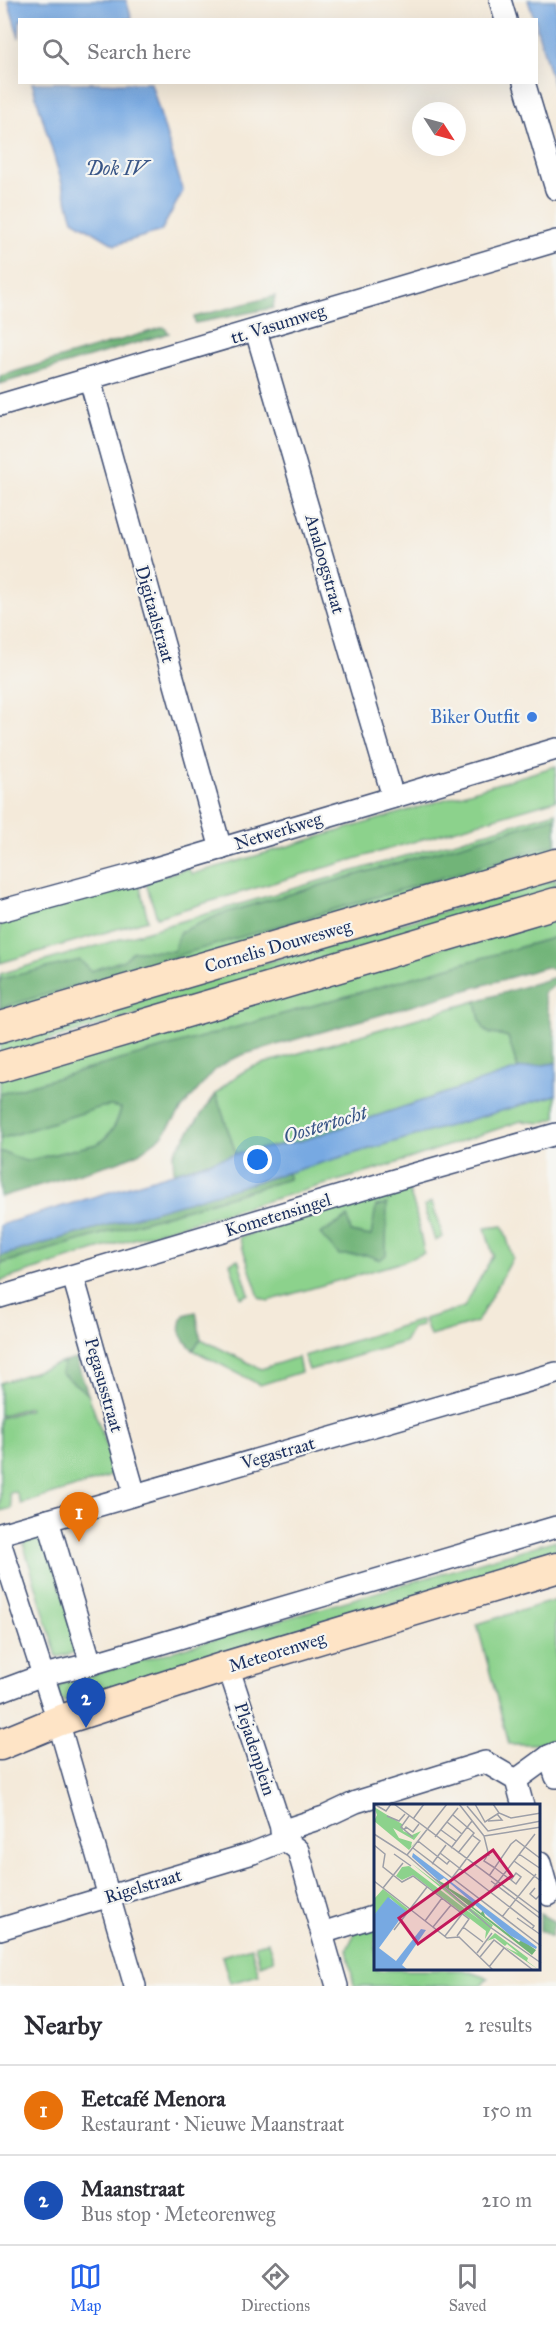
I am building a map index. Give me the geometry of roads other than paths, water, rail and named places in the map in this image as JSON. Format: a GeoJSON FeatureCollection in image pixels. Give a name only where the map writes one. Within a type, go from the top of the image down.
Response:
{"type":"FeatureCollection","features":[{"type":"Feature","properties":{"kind":"main road","name":"Cornelis Douwesweg"},"geometry":{"type":"LineString","coordinates":[[0,1027],[556,864]]}},
{"type":"Feature","properties":{"kind":"main road","name":"Cornelis Douwesweg"},"geometry":{"type":"LineString","coordinates":[[0,1067],[556,903]]}},
{"type":"Feature","properties":{"kind":"main road","name":"Meteorenweg"},"geometry":{"type":"LineString","coordinates":[[0,1744],[58,1721],[228,1666],[556,1568]]}},
{"type":"Feature","properties":{"kind":"street"},"geometry":{"type":"LineString","coordinates":[[500,0],[505,18]]}},
{"type":"Feature","properties":{"kind":"street"},"geometry":{"type":"LineString","coordinates":[[525,84],[556,189]]}},
{"type":"Feature","properties":{"kind":"street","name":"tt. Vasumweg"},"geometry":{"type":"LineString","coordinates":[[0,405],[556,241]]}},
{"type":"Feature","properties":{"kind":"street","name":"Analoogstraat"},"geometry":{"type":"LineString","coordinates":[[256,331],[393,797]]}},
{"type":"Feature","properties":{"kind":"street","name":"Digitaalstraat"},"geometry":{"type":"LineString","coordinates":[[90,380],[221,849]]}},
{"type":"Feature","properties":{"kind":"street","name":"Netwerkweg"},"geometry":{"type":"LineString","coordinates":[[0,911],[221,849],[556,748]]}},
{"type":"Feature","properties":{"kind":"street","name":"Kometensingel"},"geometry":{"type":"LineString","coordinates":[[0,1297],[556,1134]]}},
{"type":"Feature","properties":{"kind":"street","name":"Pegasusstraat"},"geometry":{"type":"LineString","coordinates":[[73,1276],[135,1495]]}},
{"type":"Feature","properties":{"kind":"street","name":"Vegastraat"},"geometry":{"type":"LineString","coordinates":[[0,1534],[556,1373]]}},
{"type":"Feature","properties":{"kind":"street"},"geometry":{"type":"LineString","coordinates":[[48,1520],[91,1664]]}},
{"type":"Feature","properties":{"kind":"street"},"geometry":{"type":"LineString","coordinates":[[0,1691],[43,1675],[91,1664],[556,1527]]}},
{"type":"Feature","properties":{"kind":"street"},"geometry":{"type":"LineString","coordinates":[[0,1542],[58,1721],[135,1986]]}},
{"type":"Feature","properties":{"kind":"street","name":"Plejadenplein"},"geometry":{"type":"LineString","coordinates":[[228,1666],[283,1835],[298,1850],[337,1986]]}},
{"type":"Feature","properties":{"kind":"street"},"geometry":{"type":"LineString","coordinates":[[516,1780],[552,1754],[556,1777]]}},
{"type":"Feature","properties":{"kind":"street"},"geometry":{"type":"LineString","coordinates":[[283,1835],[356,1802],[485,1762],[516,1780],[522,1804]]}},
{"type":"Feature","properties":{"kind":"street","name":"Rigelstraat"},"geometry":{"type":"LineString","coordinates":[[0,1929],[254,1853],[283,1835]]}},
{"type":"Feature","properties":{"kind":"street"},"geometry":{"type":"LineString","coordinates":[[541,1870],[548,1895]]}},
{"type":"Feature","properties":{"kind":"street"},"geometry":{"type":"LineString","coordinates":[[322,1933],[374,1917]]}},
{"type":"Feature","properties":{"kind":"water"},"geometry":{"type":"Polygon","coordinates":[[[8,0],[126,0],[132,18],[18,18],[18,35],[8,0]]]}},
{"type":"Feature","properties":{"kind":"water"},"geometry":{"type":"Polygon","coordinates":[[[528,0],[556,0],[556,94],[538,32],[538,18],[534,18],[528,0]]]}},
{"type":"Feature","properties":{"kind":"water","name":"Dok IV"},"geometry":{"type":"Polygon","coordinates":[[[32,84],[151,84],[183,191],[161,231],[115,245],[73,220],[32,84]]]}},
{"type":"Feature","properties":{"kind":"water"},"geometry":{"type":"Polygon","coordinates":[[[556,1063],[556,1095],[0,1256],[0,1225],[236,1154],[304,1140],[518,1069],[556,1063]]]}},
{"type":"Feature","properties":{"kind":"place","name":"Biker Outfit"},"geometry":{"type":"Point","coordinates":[532,717]}},
{"type":"Feature","properties":{"kind":"place","name":"Eetcafé Menora"},"geometry":{"type":"Point","coordinates":[79,1542]}},
{"type":"Feature","properties":{"kind":"place","name":"Maanstraat"},"geometry":{"type":"Point","coordinates":[86,1728]}},
{"type":"Feature","properties":{"kind":"water label","name":"Oostertocht"},"geometry":{"type":"Point","coordinates":[325,1124]}}]}
